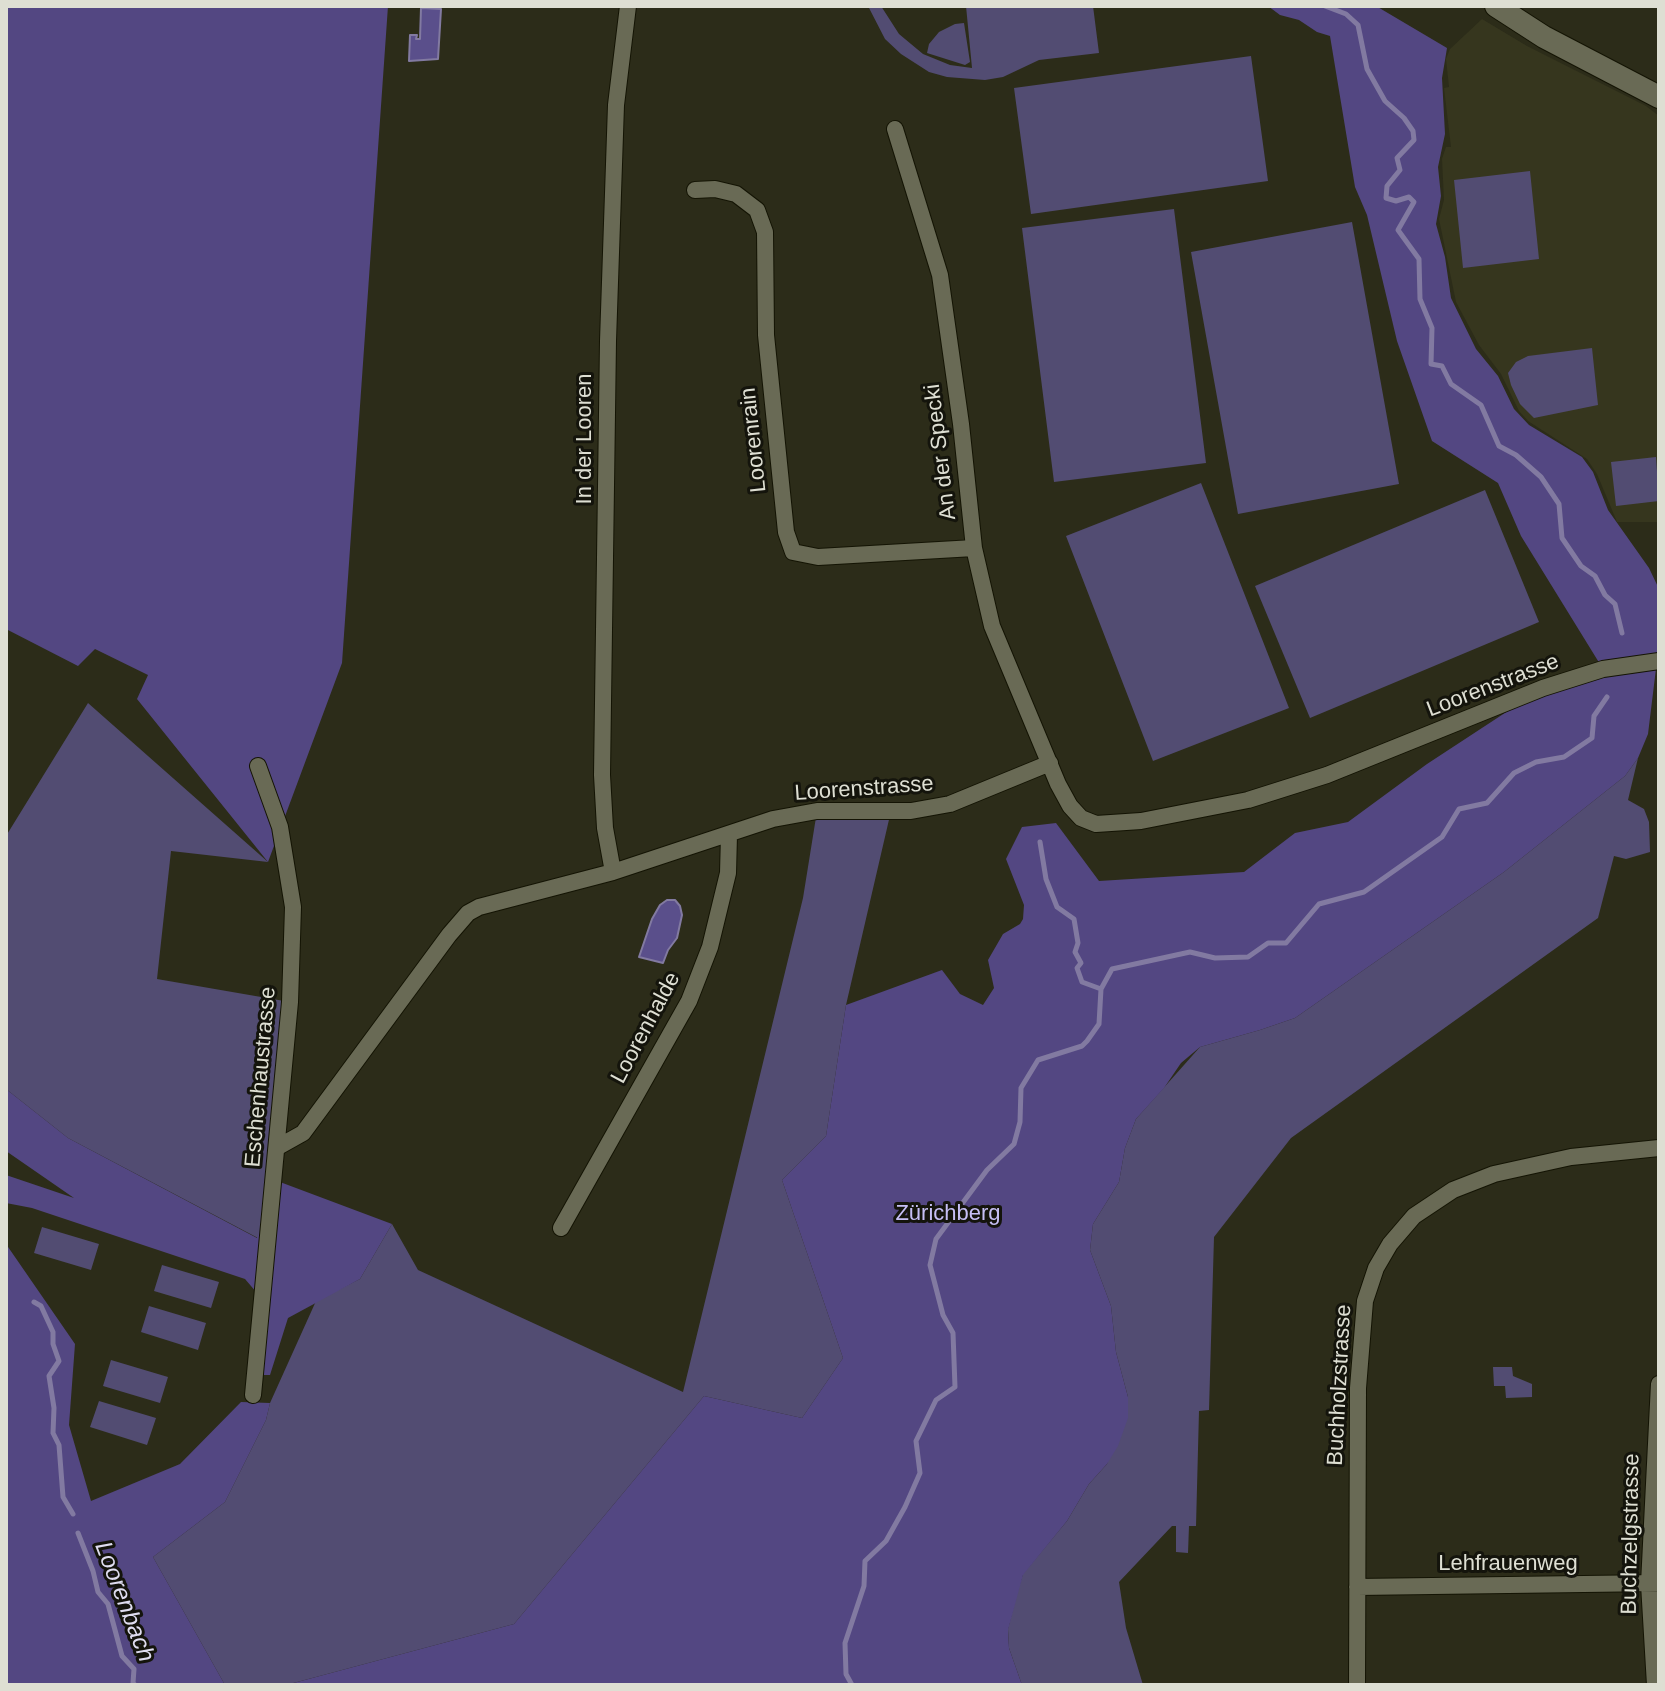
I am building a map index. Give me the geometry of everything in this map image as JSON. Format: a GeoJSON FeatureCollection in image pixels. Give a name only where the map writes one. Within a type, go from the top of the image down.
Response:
{"type":"FeatureCollection","features":[{"type":"Feature","properties":{"kind":"street","name":"In der Looren"},"geometry":{"type":"LineString","coordinates":[[613,872],[605,828],[602,775],[608,341],[616,105],[628,6]]}},
{"type":"Feature","properties":{"kind":"street"},"geometry":{"type":"LineString","coordinates":[[1496,6],[1544,37],[1659,97]]}},
{"type":"Feature","properties":{"kind":"street","name":"An der Specki"},"geometry":{"type":"LineString","coordinates":[[895,129],[940,275],[961,424],[974,548],[992,626],[1050,763]]}},
{"type":"Feature","properties":{"kind":"street","name":"Loorenrain"},"geometry":{"type":"LineString","coordinates":[[695,190],[715,189],[736,194],[757,210],[765,232],[766,335],[786,532],[793,552],[818,557],[974,548]]}},
{"type":"Feature","properties":{"kind":"street","name":"Loorenstrasse"},"geometry":{"type":"LineString","coordinates":[[278,1147],[303,1133],[468,913],[491,902],[613,872],[773,819],[817,811],[911,811],[940,807],[1050,763],[1070,806],[1081,818],[1096,824],[1192,813],[1248,800],[1327,775],[1543,688],[1603,669],[1659,661]]}},
{"type":"Feature","properties":{"kind":"street","name":"Eschenhaustrasse"},"geometry":{"type":"LineString","coordinates":[[253,1395],[290,1002],[293,907],[280,827],[258,766]]}},
{"type":"Feature","properties":{"kind":"street","name":"Loorenhalde"},"geometry":{"type":"LineString","coordinates":[[561,1228],[689,1001],[710,947],[728,873],[729,835]]}},
{"type":"Feature","properties":{"kind":"street","name":"Buchholzstrasse"},"geometry":{"type":"LineString","coordinates":[[1357,1685],[1358,1388],[1361,1339],[1368,1289],[1390,1244],[1414,1216],[1444,1194],[1494,1174],[1571,1157],[1659,1148]]}},
{"type":"Feature","properties":{"kind":"street","name":"Buchzelgstrasse"},"geometry":{"type":"LineString","coordinates":[[1655,1685],[1659,1384]]}},
{"type":"Feature","properties":{"kind":"street","name":"Lehfrauenweg"},"geometry":{"type":"LineString","coordinates":[[1357,1587],[1654,1583]]}},
{"type":"Feature","properties":{"kind":"shaded area"},"geometry":{"type":"Polygon","coordinates":[[[868,6],[881,6],[899,34],[923,54],[950,65],[972,68],[966,6],[1093,6],[1099,53],[1039,60],[1003,77],[985,80],[947,77],[929,72],[901,54],[885,39],[868,6]]]}},
{"type":"Feature","properties":{"kind":"shaded area"},"geometry":{"type":"Polygon","coordinates":[[[421,8],[441,9],[438,59],[409,61],[410,35],[417,35],[416,39],[420,39],[421,8]]]}},
{"type":"Feature","properties":{"kind":"shaded area"},"geometry":{"type":"Polygon","coordinates":[[[1482,19],[1527,46],[1646,106],[1659,116],[1659,522],[1617,522],[1597,474],[1587,459],[1528,421],[1519,411],[1501,374],[1479,345],[1456,302],[1439,219],[1444,200],[1442,159],[1446,147],[1451,147],[1444,88],[1449,87],[1446,59],[1450,49],[1482,19]]]}},
{"type":"Feature","properties":{"kind":"shaded area"},"geometry":{"type":"Polygon","coordinates":[[[964,23],[970,62],[965,65],[927,53],[929,44],[939,32],[964,23]]]}},
{"type":"Feature","properties":{"kind":"shaded area"},"geometry":{"type":"Polygon","coordinates":[[[1251,56],[1268,181],[1031,214],[1014,88],[1251,56]]]}},
{"type":"Feature","properties":{"kind":"shaded area"},"geometry":{"type":"Polygon","coordinates":[[[1530,171],[1539,259],[1463,268],[1454,180],[1530,171]]]}},
{"type":"Feature","properties":{"kind":"shaded area"},"geometry":{"type":"Polygon","coordinates":[[[1174,209],[1206,463],[1054,482],[1022,228],[1174,209]]]}},
{"type":"Feature","properties":{"kind":"shaded area"},"geometry":{"type":"Polygon","coordinates":[[[1352,222],[1399,484],[1238,514],[1191,252],[1352,222]]]}},
{"type":"Feature","properties":{"kind":"shaded area"},"geometry":{"type":"Polygon","coordinates":[[[1592,348],[1598,405],[1534,418],[1520,404],[1508,373],[1516,362],[1528,356],[1592,348]]]}},
{"type":"Feature","properties":{"kind":"shaded area"},"geometry":{"type":"Polygon","coordinates":[[[1656,457],[1659,501],[1616,506],[1611,462],[1656,457]]]}},
{"type":"Feature","properties":{"kind":"shaded area"},"geometry":{"type":"Polygon","coordinates":[[[1201,483],[1289,708],[1153,761],[1066,536],[1201,483]]]}},
{"type":"Feature","properties":{"kind":"shaded area"},"geometry":{"type":"Polygon","coordinates":[[[1485,490],[1539,622],[1310,718],[1255,586],[1485,490]]]}},
{"type":"Feature","properties":{"kind":"shaded area"},"geometry":{"type":"Polygon","coordinates":[[[88,703],[268,862],[171,851],[157,979],[290,1002],[273,1198],[258,1238],[68,1138],[6,1089],[6,836],[88,703]]]}},
{"type":"Feature","properties":{"kind":"shaded area"},"geometry":{"type":"Polygon","coordinates":[[[1638,758],[1628,800],[1644,809],[1649,822],[1650,852],[1626,859],[1614,856],[1598,918],[1291,1138],[1214,1237],[1209,1410],[1199,1411],[1196,1526],[1189,1526],[1188,1553],[1176,1552],[1176,1526],[1172,1526],[1119,1582],[1126,1628],[1143,1685],[1022,1685],[1009,1648],[1008,1629],[1023,1574],[1067,1521],[1089,1484],[1107,1464],[1128,1397],[1116,1352],[1111,1306],[1090,1250],[1093,1224],[1119,1182],[1125,1148],[1136,1119],[1200,1047],[1295,1018],[1504,872],[1625,776],[1638,758]]]}},
{"type":"Feature","properties":{"kind":"shaded area"},"geometry":{"type":"Polygon","coordinates":[[[817,811],[891,811],[846,1005],[826,1136],[782,1180],[843,1358],[802,1418],[704,1396],[514,1624],[286,1685],[225,1685],[153,1557],[225,1502],[266,1420],[270,1403],[316,1301],[360,1279],[392,1224],[418,1270],[683,1392],[803,898],[817,811]]]}},
{"type":"Feature","properties":{"kind":"shaded area"},"geometry":{"type":"Polygon","coordinates":[[[667,900],[675,900],[680,906],[682,915],[677,938],[663,963],[639,957],[652,919],[667,900]]]}},
{"type":"Feature","properties":{"kind":"shaded area"},"geometry":{"type":"Polygon","coordinates":[[[42,1227],[99,1244],[91,1270],[34,1253],[42,1227]]]}},
{"type":"Feature","properties":{"kind":"shaded area"},"geometry":{"type":"Polygon","coordinates":[[[162,1265],[219,1282],[211,1308],[154,1291],[162,1265]]]}},
{"type":"Feature","properties":{"kind":"shaded area"},"geometry":{"type":"Polygon","coordinates":[[[149,1306],[206,1323],[198,1350],[141,1332],[149,1306]]]}},
{"type":"Feature","properties":{"kind":"shaded area"},"geometry":{"type":"Polygon","coordinates":[[[111,1360],[168,1377],[160,1403],[103,1386],[111,1360]]]}},
{"type":"Feature","properties":{"kind":"shaded area"},"geometry":{"type":"Polygon","coordinates":[[[1493,1367],[1512,1367],[1513,1376],[1532,1384],[1532,1397],[1506,1398],[1505,1386],[1494,1386],[1493,1367]]]}},
{"type":"Feature","properties":{"kind":"shaded area"},"geometry":{"type":"Polygon","coordinates":[[[99,1401],[156,1418],[147,1445],[90,1427],[99,1401]]]}},
{"type":"Feature","properties":{"kind":"green space"},"geometry":{"type":"Polygon","coordinates":[[[6,6],[388,6],[342,663],[268,862],[137,699],[148,675],[95,649],[78,666],[6,629],[6,6]]]}},
{"type":"Feature","properties":{"kind":"green space","name":"Zürichberg"},"geometry":{"type":"Polygon","coordinates":[[[1268,6],[1376,6],[1447,48],[1442,78],[1445,134],[1438,167],[1441,196],[1436,224],[1451,298],[1476,349],[1498,376],[1514,409],[1529,425],[1582,457],[1593,472],[1608,510],[1649,568],[1659,589],[1659,644],[1648,734],[1638,758],[1625,776],[1504,872],[1295,1018],[1200,1047],[1181,1063],[1164,1088],[1136,1119],[1125,1148],[1119,1182],[1093,1224],[1090,1250],[1111,1306],[1116,1352],[1128,1397],[1128,1418],[1118,1446],[1107,1464],[1089,1484],[1067,1521],[1023,1575],[1008,1630],[1009,1648],[1022,1685],[286,1685],[514,1624],[704,1396],[802,1418],[843,1358],[782,1180],[826,1136],[846,1005],[942,970],[960,994],[983,1005],[994,988],[988,960],[1003,934],[1023,919],[1024,905],[1006,859],[1022,827],[1056,823],[1099,881],[1244,872],[1295,833],[1348,822],[1427,764],[1543,688],[1603,669],[1521,536],[1498,483],[1432,441],[1397,341],[1367,215],[1355,187],[1330,36],[1317,32],[1299,20],[1280,15],[1268,6]]]}},
{"type":"Feature","properties":{"kind":"green space"},"geometry":{"type":"Polygon","coordinates":[[[6,1089],[68,1138],[257,1238],[280,1182],[392,1224],[360,1279],[288,1318],[270,1375],[259,1375],[269,1307],[245,1279],[32,1208],[6,1203],[6,1175],[74,1198],[6,1151],[6,1089]]]}},
{"type":"Feature","properties":{"kind":"green space"},"geometry":{"type":"Polygon","coordinates":[[[6,1244],[75,1344],[69,1425],[91,1501],[180,1464],[241,1402],[270,1403],[266,1420],[225,1502],[153,1557],[225,1685],[6,1685],[6,1244]]]}},
{"type":"Feature","properties":{"kind":"waterway"},"geometry":{"type":"LineString","coordinates":[[1325,6],[1346,14],[1358,25],[1367,69],[1385,101],[1413,131],[1414,140],[1397,158],[1400,170],[1387,186],[1386,198],[1396,201],[1409,197],[1414,202],[1398,230],[1419,259],[1420,299],[1432,328],[1431,364],[1442,366],[1451,384],[1481,405],[1499,446],[1516,455],[1541,477],[1559,504],[1562,538],[1581,566],[1595,576],[1605,595],[1615,604],[1622,633]]}},
{"type":"Feature","properties":{"kind":"waterway"},"geometry":{"type":"LineString","coordinates":[[852,1685],[846,1674],[845,1643],[864,1586],[865,1561],[886,1541],[920,1473],[916,1441],[936,1400],[955,1387],[953,1333],[943,1315],[930,1265],[936,1239],[987,1170],[1014,1144],[1020,1122],[1021,1088],[1038,1060],[1082,1046],[1087,1041],[1099,1024],[1101,989],[1112,969],[1190,952],[1215,958],[1248,957],[1268,943],[1286,943],[1319,904],[1364,892],[1442,837],[1459,809],[1487,803],[1514,773],[1536,762],[1564,757],[1592,738],[1594,716],[1607,697]]}},
{"type":"Feature","properties":{"kind":"waterway"},"geometry":{"type":"LineString","coordinates":[[1040,842],[1046,879],[1057,907],[1074,919],[1078,943],[1075,952],[1081,963],[1077,968],[1082,982],[1101,989]]}},
{"type":"Feature","properties":{"kind":"waterway","name":"Loorenbach"},"geometry":{"type":"LineString","coordinates":[[34,1302],[41,1306],[53,1332],[53,1344],[59,1361],[49,1376],[54,1408],[53,1433],[59,1445],[63,1497],[73,1514]]}},
{"type":"Feature","properties":{"kind":"waterway","name":"Loorenbach"},"geometry":{"type":"LineString","coordinates":[[78,1533],[98,1592],[108,1604],[122,1656],[134,1669],[135,1685]]}}]}
